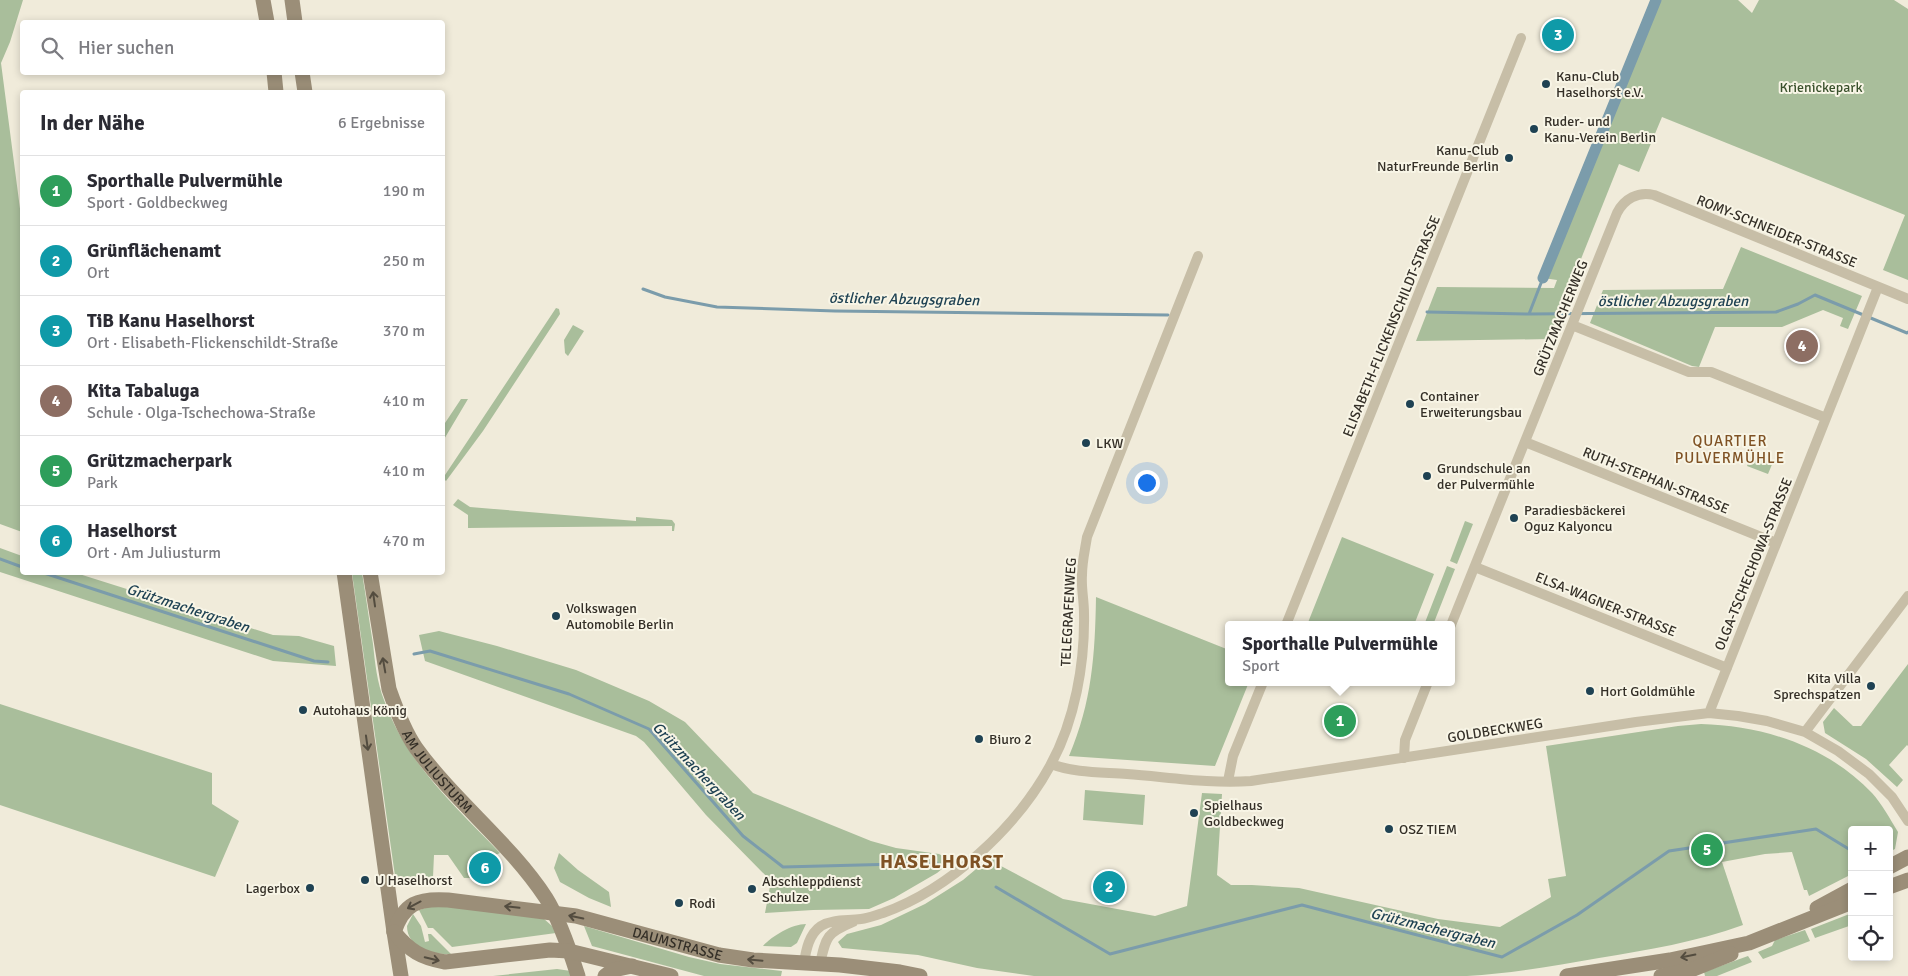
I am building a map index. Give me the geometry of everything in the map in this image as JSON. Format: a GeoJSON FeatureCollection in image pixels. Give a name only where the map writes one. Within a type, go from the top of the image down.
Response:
{"type":"FeatureCollection","features":[{"type":"Feature","properties":{"kind":"main road"},"geometry":{"type":"LineString","coordinates":[[264,0],[267,20]]}},
{"type":"Feature","properties":{"kind":"main road"},"geometry":{"type":"LineString","coordinates":[[292,0],[295,20]]}},
{"type":"Feature","properties":{"kind":"main road"},"geometry":{"type":"LineString","coordinates":[[274,75],[276,90]]}},
{"type":"Feature","properties":{"kind":"main road"},"geometry":{"type":"LineString","coordinates":[[302,75],[304,90]]}},
{"type":"Feature","properties":{"kind":"main road"},"geometry":{"type":"LineString","coordinates":[[344,575],[401,976]]}},
{"type":"Feature","properties":{"kind":"main road","name":"AM JULIUSTURM"},"geometry":{"type":"LineString","coordinates":[[370,575],[389,689],[394,705],[415,746],[441,780],[531,878],[548,901],[578,976]]}},
{"type":"Feature","properties":{"kind":"main road"},"geometry":{"type":"LineString","coordinates":[[1893,865],[1908,857]]}},
{"type":"Feature","properties":{"kind":"main road"},"geometry":{"type":"LineString","coordinates":[[1893,886],[1908,880]]}},
{"type":"Feature","properties":{"kind":"main road"},"geometry":{"type":"LineString","coordinates":[[1779,931],[1811,910],[1848,891]]}},
{"type":"Feature","properties":{"kind":"main road","name":"DAUMSTRASSE"},"geometry":{"type":"LineString","coordinates":[[394,932],[399,918],[405,910],[418,902],[448,900],[553,913],[599,922],[719,955],[803,969],[900,972],[920,976]]}},
{"type":"Feature","properties":{"kind":"main road"},"geometry":{"type":"LineString","coordinates":[[1567,976],[1670,960],[1749,942],[1848,904]]}},
{"type":"Feature","properties":{"kind":"main road"},"geometry":{"type":"LineString","coordinates":[[394,932],[413,952],[428,960],[446,962],[550,950],[569,951],[672,976]]}},
{"type":"Feature","properties":{"kind":"main road"},"geometry":{"type":"LineString","coordinates":[[1661,976],[1691,970],[1725,957],[1749,942]]}},
{"type":"Feature","properties":{"kind":"main road"},"geometry":{"type":"LineString","coordinates":[[605,976],[613,970],[633,966]]}},
{"type":"Feature","properties":{"kind":"street","name":"ELISABETH-FLICKENSCHILDT-STRASSE"},"geometry":{"type":"LineString","coordinates":[[1288,621],[1521,38]]}},
{"type":"Feature","properties":{"kind":"street","name":"ROMY-SCHNEIDER-STRASSE"},"geometry":{"type":"LineString","coordinates":[[1635,196],[1647,193],[1654,195],[1908,299]]}},
{"type":"Feature","properties":{"kind":"street","name":"GRÜTZMACHERWEG"},"geometry":{"type":"LineString","coordinates":[[1453,621],[1617,213],[1621,205],[1635,196]]}},
{"type":"Feature","properties":{"kind":"street","name":"TELEGRAFENWEG"},"geometry":{"type":"LineString","coordinates":[[819,970],[827,938],[831,933],[861,919],[886,912],[924,892],[976,857],[1005,829],[1022,809],[1051,764],[1066,726],[1081,668],[1084,614],[1082,576],[1087,538],[1198,256]]}},
{"type":"Feature","properties":{"kind":"street","name":"OLGA-TSCHECHOWA-STRASSE"},"geometry":{"type":"LineString","coordinates":[[1708,713],[1878,287]]}},
{"type":"Feature","properties":{"kind":"street"},"geometry":{"type":"LineString","coordinates":[[1574,321],[1689,372],[1711,372],[1826,418]]}},
{"type":"Feature","properties":{"kind":"street","name":"RUTH-STEPHAN-STRASSE"},"geometry":{"type":"LineString","coordinates":[[1525,442],[1776,543]]}},
{"type":"Feature","properties":{"kind":"street","name":"ELSA-WAGNER-STRASSE"},"geometry":{"type":"LineString","coordinates":[[1475,567],[1726,668]]}},
{"type":"Feature","properties":{"kind":"street"},"geometry":{"type":"LineString","coordinates":[[1805,732],[1908,596]]}},
{"type":"Feature","properties":{"kind":"street"},"geometry":{"type":"LineString","coordinates":[[1228,781],[1233,756],[1260,686]]}},
{"type":"Feature","properties":{"kind":"street"},"geometry":{"type":"LineString","coordinates":[[1404,758],[1405,740],[1426,686]]}},
{"type":"Feature","properties":{"kind":"street","name":"GOLDBECKWEG"},"geometry":{"type":"LineString","coordinates":[[1051,764],[1063,768],[1228,781],[1251,781],[1636,722],[1708,713],[1748,717],[1805,732],[1838,751],[1869,774],[1892,797],[1908,821]]}},
{"type":"Feature","properties":{"kind":"street","name":"TELEGRAFENWEG"},"geometry":{"type":"LineString","coordinates":[[803,969],[810,939],[820,926],[836,920],[861,919]]}},
{"type":"Feature","properties":{"kind":"green space"},"geometry":{"type":"Polygon","coordinates":[[[0,0],[23,0],[10,42],[1,63],[20,209],[20,531],[0,524],[0,0]]]}},
{"type":"Feature","properties":{"kind":"green space","name":"Krienickepark"},"geometry":{"type":"Polygon","coordinates":[[[1656,0],[1738,0],[1752,13],[1759,0],[1894,0],[1908,9],[1908,280],[1883,270],[1905,215],[1662,117],[1639,172],[1619,164],[1549,339],[1416,341],[1437,287],[1554,288],[1557,280],[1543,278],[1656,0]]]}},
{"type":"Feature","properties":{"kind":"green space"},"geometry":{"type":"Polygon","coordinates":[[[1741,247],[1862,296],[1848,329],[1840,326],[1843,318],[1823,310],[1782,327],[1715,327],[1699,367],[1692,366],[1590,323],[1603,290],[1723,289],[1741,247]]]}},
{"type":"Feature","properties":{"kind":"green space"},"geometry":{"type":"Polygon","coordinates":[[[556,308],[559,309],[560,314],[483,431],[446,481],[445,475],[556,308]]]}},
{"type":"Feature","properties":{"kind":"green space"},"geometry":{"type":"Polygon","coordinates":[[[573,325],[584,331],[568,356],[565,353],[564,340],[573,325]]]}},
{"type":"Feature","properties":{"kind":"green space"},"geometry":{"type":"Polygon","coordinates":[[[461,399],[468,399],[445,438],[445,423],[461,399]]]}},
{"type":"Feature","properties":{"kind":"green space"},"geometry":{"type":"Polygon","coordinates":[[[1752,453],[1773,462],[1768,474],[1747,466],[1752,453]]]}},
{"type":"Feature","properties":{"kind":"green space"},"geometry":{"type":"Polygon","coordinates":[[[458,499],[470,507],[636,521],[636,517],[672,520],[675,524],[674,531],[672,531],[672,526],[468,528],[468,515],[453,505],[458,499]]]}},
{"type":"Feature","properties":{"kind":"green space"},"geometry":{"type":"Polygon","coordinates":[[[1465,521],[1473,524],[1457,564],[1450,561],[1465,521]]]}},
{"type":"Feature","properties":{"kind":"green space"},"geometry":{"type":"Polygon","coordinates":[[[1342,537],[1434,574],[1416,621],[1309,621],[1342,537]]]}},
{"type":"Feature","properties":{"kind":"green space"},"geometry":{"type":"Polygon","coordinates":[[[0,548],[20,555],[20,575],[82,575],[273,635],[299,636],[334,646],[336,666],[273,661],[0,572],[0,548]]]}},
{"type":"Feature","properties":{"kind":"green space"},"geometry":{"type":"Polygon","coordinates":[[[1447,566],[1455,569],[1435,621],[1426,621],[1447,566]]]}},
{"type":"Feature","properties":{"kind":"green space"},"geometry":{"type":"Polygon","coordinates":[[[352,575],[362,575],[378,679],[393,723],[405,744],[433,782],[500,853],[474,865],[480,878],[464,878],[448,855],[434,855],[433,877],[396,883],[352,575]]]}},
{"type":"Feature","properties":{"kind":"green space"},"geometry":{"type":"Polygon","coordinates":[[[1096,597],[1225,648],[1225,686],[1247,686],[1215,766],[1069,756],[1083,717],[1091,678],[1095,639],[1096,597]]]}},
{"type":"Feature","properties":{"kind":"green space"},"geometry":{"type":"Polygon","coordinates":[[[439,631],[576,670],[649,701],[685,722],[753,793],[871,841],[896,848],[939,854],[952,861],[937,873],[894,898],[869,909],[765,913],[771,881],[706,815],[644,742],[636,736],[425,661],[419,635],[439,631]]]}},
{"type":"Feature","properties":{"kind":"green space"},"geometry":{"type":"Polygon","coordinates":[[[1908,664],[1908,746],[1889,765],[1903,780],[1897,787],[1866,759],[1825,733],[1823,722],[1834,708],[1853,726],[1861,726],[1908,664]]]}},
{"type":"Feature","properties":{"kind":"green space"},"geometry":{"type":"Polygon","coordinates":[[[0,704],[212,773],[212,804],[239,821],[215,877],[0,805],[0,704]]]}},
{"type":"Feature","properties":{"kind":"green space"},"geometry":{"type":"Polygon","coordinates":[[[1701,724],[1748,729],[1771,734],[1815,751],[1854,777],[1872,793],[1898,832],[1895,849],[1893,850],[1893,826],[1848,826],[1848,876],[1809,896],[1807,890],[1804,890],[1792,852],[1765,854],[1722,862],[1743,925],[1690,941],[1654,949],[1484,975],[1034,976],[977,968],[918,955],[842,948],[838,942],[847,934],[881,925],[925,904],[963,880],[994,854],[1001,866],[1063,899],[1155,916],[1187,906],[1202,793],[1222,794],[1217,875],[1231,885],[1299,888],[1438,919],[1500,927],[1551,897],[1548,879],[1566,876],[1546,746],[1701,724]]]}},
{"type":"Feature","properties":{"kind":"green space"},"geometry":{"type":"Polygon","coordinates":[[[1085,790],[1145,795],[1143,825],[1083,820],[1085,790]]]}},
{"type":"Feature","properties":{"kind":"green space"},"geometry":{"type":"Polygon","coordinates":[[[559,853],[578,870],[609,892],[611,907],[589,898],[560,882],[554,868],[559,853]]]}},
{"type":"Feature","properties":{"kind":"green space"},"geometry":{"type":"Polygon","coordinates":[[[435,905],[543,918],[552,926],[556,933],[452,947],[433,928],[428,928],[419,910],[435,905]]]}},
{"type":"Feature","properties":{"kind":"green space"},"geometry":{"type":"Polygon","coordinates":[[[413,914],[421,926],[425,942],[429,941],[428,934],[431,934],[451,954],[422,949],[411,940],[407,926],[413,914]]]}},
{"type":"Feature","properties":{"kind":"green space"},"geometry":{"type":"Polygon","coordinates":[[[1848,915],[1848,926],[1815,938],[1811,929],[1848,915]]]}},
{"type":"Feature","properties":{"kind":"green space"},"geometry":{"type":"Polygon","coordinates":[[[806,924],[797,943],[791,947],[763,946],[783,931],[806,924]]]}},
{"type":"Feature","properties":{"kind":"green space"},"geometry":{"type":"Polygon","coordinates":[[[584,926],[689,957],[720,964],[782,971],[781,976],[704,976],[592,946],[584,926]]]}},
{"type":"Feature","properties":{"kind":"green space"},"geometry":{"type":"Polygon","coordinates":[[[1805,930],[1810,941],[1763,959],[1758,952],[1772,946],[1775,940],[1805,930]]]}},
{"type":"Feature","properties":{"kind":"green space"},"geometry":{"type":"Polygon","coordinates":[[[1748,956],[1752,962],[1717,976],[1705,976],[1704,972],[1748,956]]]}},
{"type":"Feature","properties":{"kind":"green space"},"geometry":{"type":"Polygon","coordinates":[[[557,969],[571,971],[573,976],[493,976],[557,969]]]}},
{"type":"Feature","properties":{"kind":"waterway"},"geometry":{"type":"LineString","coordinates":[[1543,278],[1656,0]]}},
{"type":"Feature","properties":{"kind":"waterway"},"geometry":{"type":"LineString","coordinates":[[1529,314],[1543,278]]}},
{"type":"Feature","properties":{"kind":"waterway","name":"östlicher Abzugsgraben"},"geometry":{"type":"LineString","coordinates":[[643,289],[665,297],[717,307],[835,311],[1168,315]]}},
{"type":"Feature","properties":{"kind":"waterway","name":"östlicher Abzugsgraben"},"geometry":{"type":"LineString","coordinates":[[1427,312],[1529,314],[1776,312],[1815,295],[1908,332]]}},
{"type":"Feature","properties":{"kind":"waterway","name":"Grützmachergraben"},"geometry":{"type":"LineString","coordinates":[[0,559],[20,566]]}},
{"type":"Feature","properties":{"kind":"waterway","name":"Grützmachergraben"},"geometry":{"type":"LineString","coordinates":[[50,575],[314,661],[328,662]]}},
{"type":"Feature","properties":{"kind":"waterway","name":"Grützmachergraben"},"geometry":{"type":"LineString","coordinates":[[414,654],[430,651],[569,694],[649,729],[743,836],[783,867],[937,863]]}},
{"type":"Feature","properties":{"kind":"waterway","name":"Grützmachergraben"},"geometry":{"type":"LineString","coordinates":[[996,887],[1110,954],[1302,905],[1502,957],[1577,915],[1669,851],[1816,829],[1848,849]]}},
{"type":"Feature","properties":{"kind":"place","name":"TiB Kanu Haselhorst"},"geometry":{"type":"Point","coordinates":[1558,35]}},
{"type":"Feature","properties":{"kind":"place","name":"Kanu-Club Haselhorst e.V."},"geometry":{"type":"Point","coordinates":[1546,84]}},
{"type":"Feature","properties":{"kind":"place","name":"Ruder- und Kanu-Verein Berlin"},"geometry":{"type":"Point","coordinates":[1534,129]}},
{"type":"Feature","properties":{"kind":"place","name":"Kanu-Club NaturFreunde Berlin"},"geometry":{"type":"Point","coordinates":[1509,158]}},
{"type":"Feature","properties":{"kind":"place","name":"Kita Tabaluga"},"geometry":{"type":"Point","coordinates":[1802,346]}},
{"type":"Feature","properties":{"kind":"place","name":"Container Erweiterungsbau"},"geometry":{"type":"Point","coordinates":[1410,404]}},
{"type":"Feature","properties":{"kind":"place","name":"LKW"},"geometry":{"type":"Point","coordinates":[1086,443]}},
{"type":"Feature","properties":{"kind":"place","name":"Grundschule an der Pulvermühle"},"geometry":{"type":"Point","coordinates":[1427,476]}},
{"type":"Feature","properties":{"kind":"place","name":"Paradiesbäckerei Oguz Kalyoncu"},"geometry":{"type":"Point","coordinates":[1514,518]}},
{"type":"Feature","properties":{"kind":"place","name":"Volkswagen Automobile Berlin"},"geometry":{"type":"Point","coordinates":[556,616]}},
{"type":"Feature","properties":{"kind":"place","name":"Kita Villa Sprechspatzen"},"geometry":{"type":"Point","coordinates":[1871,686]}},
{"type":"Feature","properties":{"kind":"place","name":"Hort Goldmühle"},"geometry":{"type":"Point","coordinates":[1590,691]}},
{"type":"Feature","properties":{"kind":"place","name":"Autohaus König"},"geometry":{"type":"Point","coordinates":[303,710]}},
{"type":"Feature","properties":{"kind":"place","name":"Sporthalle Pulvermühle"},"geometry":{"type":"Point","coordinates":[1340,721]}},
{"type":"Feature","properties":{"kind":"place","name":"Biuro 2"},"geometry":{"type":"Point","coordinates":[979,739]}},
{"type":"Feature","properties":{"kind":"place","name":"Spielhaus Goldbeckweg"},"geometry":{"type":"Point","coordinates":[1194,813]}},
{"type":"Feature","properties":{"kind":"place","name":"OSZ TIEM"},"geometry":{"type":"Point","coordinates":[1389,829]}},
{"type":"Feature","properties":{"kind":"place","name":"Grützmacherpark"},"geometry":{"type":"Point","coordinates":[1707,850]}},
{"type":"Feature","properties":{"kind":"place","name":"Haselhorst"},"geometry":{"type":"Point","coordinates":[485,868]}},
{"type":"Feature","properties":{"kind":"place","name":"U Haselhorst"},"geometry":{"type":"Point","coordinates":[365,880]}},
{"type":"Feature","properties":{"kind":"place","name":"Grünflächenamt"},"geometry":{"type":"Point","coordinates":[1109,887]}},
{"type":"Feature","properties":{"kind":"place","name":"Lagerbox"},"geometry":{"type":"Point","coordinates":[310,888]}},
{"type":"Feature","properties":{"kind":"place","name":"Abschleppdienst Schulze"},"geometry":{"type":"Point","coordinates":[752,889]}},
{"type":"Feature","properties":{"kind":"place","name":"Rodi"},"geometry":{"type":"Point","coordinates":[679,903]}},
{"type":"Feature","properties":{"kind":"district","name":"QUARTIER PULVERMÜHLE"},"geometry":{"type":"Point","coordinates":[1730,450]}},
{"type":"Feature","properties":{"kind":"district","name":"HASELHORST"},"geometry":{"type":"Point","coordinates":[942,861]}}]}
